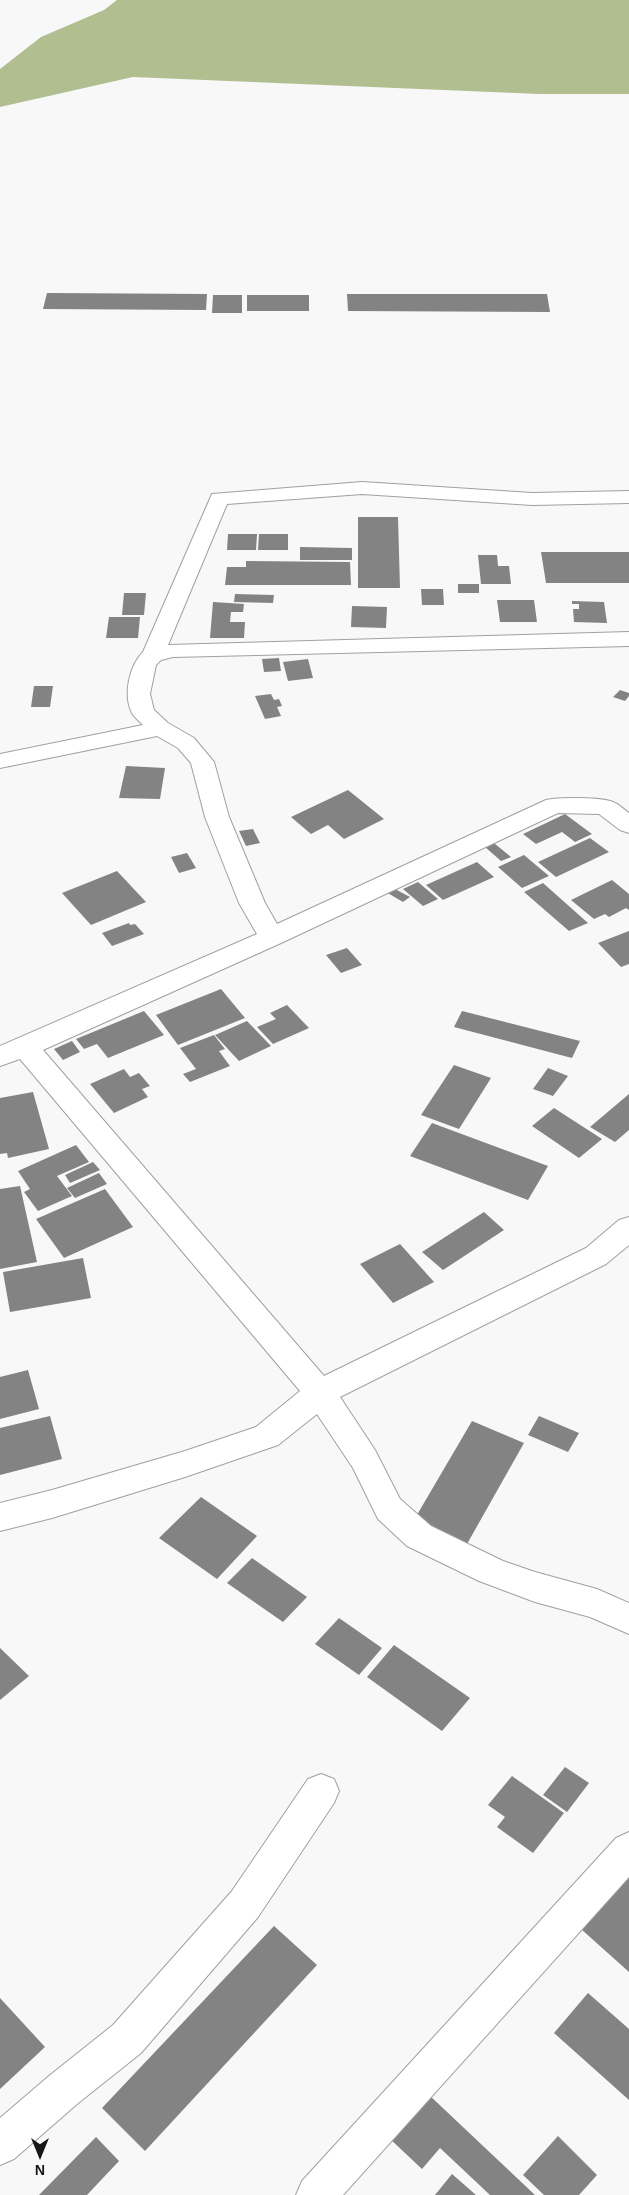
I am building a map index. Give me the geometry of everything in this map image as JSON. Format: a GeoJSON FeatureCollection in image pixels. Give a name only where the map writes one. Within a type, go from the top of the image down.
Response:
{"type":"FeatureCollection","features":[{"type":"Feature","properties":{"kind":"street"},"geometry":{"type":"LineString","coordinates":[[272,937],[252,903],[217,817],[202,762],[186,743],[160,728],[143,712],[139,694],[145,663],[153,655],[219,498],[362,488],[532,499],[629,497]]}},
{"type":"Feature","properties":{"kind":"street"},"geometry":{"type":"LineString","coordinates":[[153,655],[174,650],[629,639]]}},
{"type":"Feature","properties":{"kind":"street"},"geometry":{"type":"LineString","coordinates":[[0,761],[160,728]]}},
{"type":"Feature","properties":{"kind":"street"},"geometry":{"type":"LineString","coordinates":[[629,825],[605,808],[554,805],[272,937],[12,1052],[320,1393],[364,1459],[389,1509],[419,1536],[491,1571],[535,1587],[597,1604],[629,1619]]}},
{"type":"Feature","properties":{"kind":"street"},"geometry":{"type":"LineString","coordinates":[[0,1517],[52,1504],[185,1464],[267,1436],[320,1393],[596,1256],[629,1228]]}},
{"type":"Feature","properties":{"kind":"street"},"geometry":{"type":"LineString","coordinates":[[0,2145],[63,2090],[127,2039],[245,1904],[321,1792]]}},
{"type":"Feature","properties":{"kind":"street"},"geometry":{"type":"LineString","coordinates":[[316,2195],[629,1850]]}},
{"type":"Feature","properties":{"kind":"green space"},"geometry":{"type":"Polygon","coordinates":[[[117,0],[629,0],[629,94],[539,94],[133,77],[0,107],[0,69],[41,37],[104,10],[117,0]]]}},
{"type":"Feature","properties":{"kind":"building"},"geometry":{"type":"Polygon","coordinates":[[[47,293],[207,294],[206,310],[43,309],[47,293]]]}},
{"type":"Feature","properties":{"kind":"building"},"geometry":{"type":"Polygon","coordinates":[[[347,294],[547,294],[550,312],[348,311],[347,294]]]}},
{"type":"Feature","properties":{"kind":"building"},"geometry":{"type":"Polygon","coordinates":[[[213,295],[242,295],[242,313],[212,313],[213,295]]]}},
{"type":"Feature","properties":{"kind":"building"},"geometry":{"type":"Polygon","coordinates":[[[247,295],[309,295],[309,311],[247,311],[247,295]]]}},
{"type":"Feature","properties":{"kind":"building"},"geometry":{"type":"Polygon","coordinates":[[[358,517],[398,517],[400,588],[358,588],[358,517]]]}},
{"type":"Feature","properties":{"kind":"building"},"geometry":{"type":"Polygon","coordinates":[[[228,534],[257,534],[256,550],[227,550],[228,534]]]}},
{"type":"Feature","properties":{"kind":"building"},"geometry":{"type":"Polygon","coordinates":[[[259,534],[288,534],[288,550],[258,550],[259,534]]]}},
{"type":"Feature","properties":{"kind":"building"},"geometry":{"type":"Polygon","coordinates":[[[300,547],[352,548],[352,560],[300,560],[300,547]]]}},
{"type":"Feature","properties":{"kind":"building"},"geometry":{"type":"Polygon","coordinates":[[[541,552],[629,552],[629,583],[546,583],[541,552]]]}},
{"type":"Feature","properties":{"kind":"building"},"geometry":{"type":"Polygon","coordinates":[[[478,555],[497,555],[498,566],[509,566],[511,584],[481,584],[478,555]]]}},
{"type":"Feature","properties":{"kind":"building"},"geometry":{"type":"Polygon","coordinates":[[[246,561],[350,562],[351,585],[225,585],[227,567],[246,567],[246,561]]]}},
{"type":"Feature","properties":{"kind":"building"},"geometry":{"type":"Polygon","coordinates":[[[458,584],[479,584],[479,593],[458,593],[458,584]]]}},
{"type":"Feature","properties":{"kind":"building"},"geometry":{"type":"Polygon","coordinates":[[[421,589],[443,589],[444,605],[422,605],[421,589]]]}},
{"type":"Feature","properties":{"kind":"building"},"geometry":{"type":"Polygon","coordinates":[[[124,593],[146,593],[144,615],[122,615],[124,593]]]}},
{"type":"Feature","properties":{"kind":"building"},"geometry":{"type":"Polygon","coordinates":[[[235,594],[274,595],[273,603],[234,602],[235,594]]]}},
{"type":"Feature","properties":{"kind":"building"},"geometry":{"type":"Polygon","coordinates":[[[497,600],[534,600],[537,622],[500,622],[497,600]]]}},
{"type":"Feature","properties":{"kind":"building"},"geometry":{"type":"Polygon","coordinates":[[[572,601],[604,602],[607,623],[574,622],[573,609],[579,609],[579,604],[572,604],[572,601]]]}},
{"type":"Feature","properties":{"kind":"building"},"geometry":{"type":"Polygon","coordinates":[[[213,602],[244,604],[243,612],[231,612],[230,622],[245,622],[244,638],[210,638],[213,602]]]}},
{"type":"Feature","properties":{"kind":"building"},"geometry":{"type":"Polygon","coordinates":[[[352,606],[387,607],[386,628],[351,627],[352,606]]]}},
{"type":"Feature","properties":{"kind":"building"},"geometry":{"type":"Polygon","coordinates":[[[109,617],[140,617],[138,638],[106,638],[109,617]]]}},
{"type":"Feature","properties":{"kind":"building"},"geometry":{"type":"Polygon","coordinates":[[[279,658],[281,671],[264,672],[262,659],[279,658]]]}},
{"type":"Feature","properties":{"kind":"building"},"geometry":{"type":"Polygon","coordinates":[[[308,659],[313,678],[288,681],[283,662],[308,659]]]}},
{"type":"Feature","properties":{"kind":"building"},"geometry":{"type":"Polygon","coordinates":[[[34,686],[53,686],[50,707],[31,707],[34,686]]]}},
{"type":"Feature","properties":{"kind":"building"},"geometry":{"type":"Polygon","coordinates":[[[620,690],[629,693],[625,701],[613,697],[620,690]]]}},
{"type":"Feature","properties":{"kind":"building"},"geometry":{"type":"Polygon","coordinates":[[[271,694],[274,700],[279,699],[282,706],[277,707],[281,716],[265,719],[255,696],[271,694]]]}},
{"type":"Feature","properties":{"kind":"building"},"geometry":{"type":"Polygon","coordinates":[[[126,766],[165,768],[160,799],[119,798],[126,766]]]}},
{"type":"Feature","properties":{"kind":"building"},"geometry":{"type":"Polygon","coordinates":[[[348,790],[384,819],[344,839],[328,825],[311,834],[291,817],[348,790]]]}},
{"type":"Feature","properties":{"kind":"building"},"geometry":{"type":"Polygon","coordinates":[[[565,814],[592,834],[575,842],[562,832],[536,844],[523,834],[565,814]]]}},
{"type":"Feature","properties":{"kind":"building"},"geometry":{"type":"Polygon","coordinates":[[[253,829],[260,843],[246,846],[239,831],[253,829]]]}},
{"type":"Feature","properties":{"kind":"building"},"geometry":{"type":"Polygon","coordinates":[[[590,838],[609,852],[556,877],[538,862],[590,838]]]}},
{"type":"Feature","properties":{"kind":"building"},"geometry":{"type":"Polygon","coordinates":[[[494,843],[511,857],[501,861],[485,847],[494,843]]]}},
{"type":"Feature","properties":{"kind":"building"},"geometry":{"type":"Polygon","coordinates":[[[187,853],[196,868],[179,873],[171,857],[187,853]]]}},
{"type":"Feature","properties":{"kind":"building"},"geometry":{"type":"Polygon","coordinates":[[[524,855],[549,876],[522,888],[498,867],[524,855]]]}},
{"type":"Feature","properties":{"kind":"building"},"geometry":{"type":"Polygon","coordinates":[[[477,862],[494,877],[443,900],[426,885],[477,862]]]}},
{"type":"Feature","properties":{"kind":"building"},"geometry":{"type":"Polygon","coordinates":[[[117,871],[146,902],[91,925],[62,893],[117,871]]]}},
{"type":"Feature","properties":{"kind":"building"},"geometry":{"type":"Polygon","coordinates":[[[612,880],[629,894],[629,910],[626,908],[609,917],[605,914],[594,919],[571,900],[612,880]]]}},
{"type":"Feature","properties":{"kind":"building"},"geometry":{"type":"Polygon","coordinates":[[[418,882],[438,899],[423,906],[403,889],[418,882]]]}},
{"type":"Feature","properties":{"kind":"building"},"geometry":{"type":"Polygon","coordinates":[[[543,883],[588,923],[569,931],[524,892],[543,883]]]}},
{"type":"Feature","properties":{"kind":"building"},"geometry":{"type":"Polygon","coordinates":[[[393,888],[410,897],[403,902],[386,892],[393,888]]]}},
{"type":"Feature","properties":{"kind":"building"},"geometry":{"type":"Polygon","coordinates":[[[129,923],[130,925],[135,924],[144,934],[112,946],[102,933],[129,923]]]}},
{"type":"Feature","properties":{"kind":"building"},"geometry":{"type":"Polygon","coordinates":[[[629,931],[629,964],[621,967],[598,943],[629,931]]]}},
{"type":"Feature","properties":{"kind":"building"},"geometry":{"type":"Polygon","coordinates":[[[347,948],[362,965],[341,973],[326,955],[347,948]]]}},
{"type":"Feature","properties":{"kind":"building"},"geometry":{"type":"Polygon","coordinates":[[[221,989],[245,1018],[178,1045],[156,1015],[221,989]]]}},
{"type":"Feature","properties":{"kind":"building"},"geometry":{"type":"Polygon","coordinates":[[[287,1005],[309,1028],[273,1044],[257,1027],[276,1019],[270,1013],[287,1005]]]}},
{"type":"Feature","properties":{"kind":"building"},"geometry":{"type":"Polygon","coordinates":[[[144,1011],[164,1035],[108,1058],[97,1044],[84,1049],[76,1039],[144,1011]]]}},
{"type":"Feature","properties":{"kind":"building"},"geometry":{"type":"Polygon","coordinates":[[[462,1011],[580,1041],[572,1058],[454,1027],[462,1011]]]}},
{"type":"Feature","properties":{"kind":"building"},"geometry":{"type":"Polygon","coordinates":[[[247,1021],[271,1046],[239,1061],[215,1035],[247,1021]]]}},
{"type":"Feature","properties":{"kind":"building"},"geometry":{"type":"Polygon","coordinates":[[[214,1035],[225,1049],[219,1051],[230,1066],[190,1082],[183,1074],[196,1069],[180,1048],[214,1035]]]}},
{"type":"Feature","properties":{"kind":"building"},"geometry":{"type":"Polygon","coordinates":[[[72,1041],[80,1052],[63,1060],[54,1049],[72,1041]]]}},
{"type":"Feature","properties":{"kind":"building"},"geometry":{"type":"Polygon","coordinates":[[[454,1065],[491,1078],[459,1129],[421,1115],[454,1065]]]}},
{"type":"Feature","properties":{"kind":"building"},"geometry":{"type":"Polygon","coordinates":[[[548,1068],[568,1076],[553,1096],[533,1089],[548,1068]]]}},
{"type":"Feature","properties":{"kind":"building"},"geometry":{"type":"Polygon","coordinates":[[[124,1069],[130,1077],[139,1073],[150,1086],[142,1089],[148,1097],[114,1113],[90,1084],[124,1069]]]}},
{"type":"Feature","properties":{"kind":"building"},"geometry":{"type":"Polygon","coordinates":[[[33,1092],[49,1149],[8,1158],[7,1153],[0,1154],[0,1098],[33,1092]]]}},
{"type":"Feature","properties":{"kind":"building"},"geometry":{"type":"Polygon","coordinates":[[[629,1094],[629,1130],[615,1142],[590,1127],[629,1094]]]}},
{"type":"Feature","properties":{"kind":"building"},"geometry":{"type":"Polygon","coordinates":[[[554,1108],[602,1139],[579,1158],[532,1126],[554,1108]]]}},
{"type":"Feature","properties":{"kind":"building"},"geometry":{"type":"Polygon","coordinates":[[[432,1123],[548,1166],[528,1200],[410,1156],[432,1123]]]}},
{"type":"Feature","properties":{"kind":"building"},"geometry":{"type":"Polygon","coordinates":[[[76,1145],[89,1162],[57,1176],[72,1196],[38,1211],[24,1192],[30,1189],[18,1171],[76,1145]]]}},
{"type":"Feature","properties":{"kind":"building"},"geometry":{"type":"Polygon","coordinates":[[[93,1162],[100,1170],[70,1183],[65,1175],[93,1162]]]}},
{"type":"Feature","properties":{"kind":"building"},"geometry":{"type":"Polygon","coordinates":[[[99,1173],[107,1184],[75,1198],[67,1188],[99,1173]]]}},
{"type":"Feature","properties":{"kind":"building"},"geometry":{"type":"Polygon","coordinates":[[[20,1186],[37,1262],[0,1269],[0,1189],[20,1186]]]}},
{"type":"Feature","properties":{"kind":"building"},"geometry":{"type":"Polygon","coordinates":[[[105,1189],[133,1227],[64,1258],[36,1219],[105,1189]]]}},
{"type":"Feature","properties":{"kind":"building"},"geometry":{"type":"Polygon","coordinates":[[[484,1212],[504,1230],[443,1270],[422,1252],[484,1212]]]}},
{"type":"Feature","properties":{"kind":"building"},"geometry":{"type":"Polygon","coordinates":[[[400,1244],[434,1282],[393,1303],[360,1264],[400,1244]]]}},
{"type":"Feature","properties":{"kind":"building"},"geometry":{"type":"Polygon","coordinates":[[[83,1258],[91,1298],[10,1312],[3,1272],[83,1258]]]}},
{"type":"Feature","properties":{"kind":"building"},"geometry":{"type":"Polygon","coordinates":[[[28,1370],[39,1409],[0,1419],[0,1377],[28,1370]]]}},
{"type":"Feature","properties":{"kind":"building"},"geometry":{"type":"Polygon","coordinates":[[[50,1416],[62,1459],[0,1475],[0,1428],[50,1416]]]}},
{"type":"Feature","properties":{"kind":"building"},"geometry":{"type":"Polygon","coordinates":[[[539,1416],[579,1433],[568,1452],[528,1435],[539,1416]]]}},
{"type":"Feature","properties":{"kind":"building"},"geometry":{"type":"Polygon","coordinates":[[[472,1421],[524,1443],[467,1544],[414,1520],[472,1421]]]}},
{"type":"Feature","properties":{"kind":"building"},"geometry":{"type":"Polygon","coordinates":[[[201,1497],[257,1536],[217,1579],[159,1538],[201,1497]]]}},
{"type":"Feature","properties":{"kind":"building"},"geometry":{"type":"Polygon","coordinates":[[[252,1558],[307,1597],[283,1622],[227,1583],[252,1558]]]}},
{"type":"Feature","properties":{"kind":"building"},"geometry":{"type":"Polygon","coordinates":[[[339,1618],[382,1648],[359,1675],[315,1644],[339,1618]]]}},
{"type":"Feature","properties":{"kind":"building"},"geometry":{"type":"Polygon","coordinates":[[[394,1645],[470,1698],[442,1731],[367,1677],[394,1645]]]}},
{"type":"Feature","properties":{"kind":"building"},"geometry":{"type":"Polygon","coordinates":[[[0,1648],[29,1676],[0,1700],[0,1648]]]}},
{"type":"Feature","properties":{"kind":"building"},"geometry":{"type":"Polygon","coordinates":[[[565,1767],[589,1783],[567,1812],[543,1795],[565,1767]]]}},
{"type":"Feature","properties":{"kind":"building"},"geometry":{"type":"Polygon","coordinates":[[[512,1776],[564,1813],[533,1853],[497,1827],[505,1817],[488,1805],[512,1776]]]}},
{"type":"Feature","properties":{"kind":"building"},"geometry":{"type":"Polygon","coordinates":[[[629,1876],[629,1972],[581,1929],[629,1876]]]}},
{"type":"Feature","properties":{"kind":"building"},"geometry":{"type":"Polygon","coordinates":[[[274,1926],[317,1965],[145,2151],[102,2108],[274,1926]]]}},
{"type":"Feature","properties":{"kind":"building"},"geometry":{"type":"Polygon","coordinates":[[[588,1993],[629,2029],[629,2100],[554,2033],[588,1993]]]}},
{"type":"Feature","properties":{"kind":"building"},"geometry":{"type":"Polygon","coordinates":[[[0,1998],[45,2047],[0,2089],[0,1998]]]}},
{"type":"Feature","properties":{"kind":"building"},"geometry":{"type":"Polygon","coordinates":[[[428,2094],[535,2195],[490,2195],[440,2148],[422,2169],[389,2138],[428,2094]]]}},
{"type":"Feature","properties":{"kind":"building"},"geometry":{"type":"Polygon","coordinates":[[[558,2136],[597,2175],[579,2195],[544,2195],[523,2175],[558,2136]]]}},
{"type":"Feature","properties":{"kind":"building"},"geometry":{"type":"Polygon","coordinates":[[[96,2137],[119,2161],[87,2195],[39,2195],[96,2137]]]}},
{"type":"Feature","properties":{"kind":"building"},"geometry":{"type":"Polygon","coordinates":[[[452,2174],[476,2195],[435,2195],[452,2174]]]}}]}
